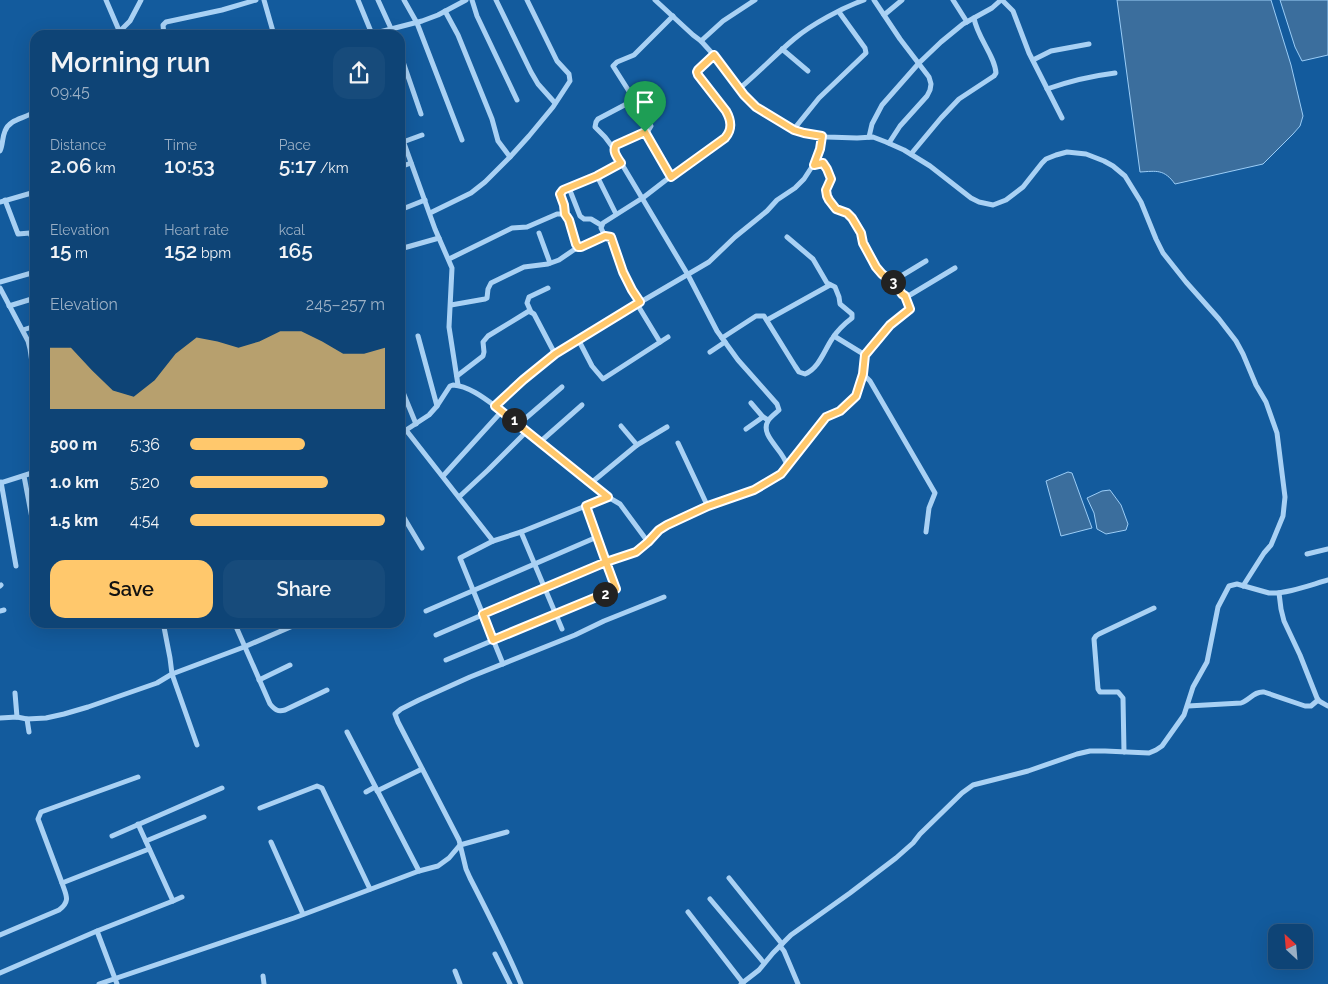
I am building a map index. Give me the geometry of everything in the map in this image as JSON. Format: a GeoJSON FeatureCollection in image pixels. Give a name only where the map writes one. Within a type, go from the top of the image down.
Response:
{"type":"FeatureCollection","features":[{"type":"Feature","properties":{"kind":"street"},"geometry":{"type":"LineString","coordinates":[[106,0],[119,30]]}},
{"type":"Feature","properties":{"kind":"street"},"geometry":{"type":"LineString","coordinates":[[123,30],[130,22],[141,0]]}},
{"type":"Feature","properties":{"kind":"street"},"geometry":{"type":"LineString","coordinates":[[164,30],[163,25],[166,22],[222,10],[256,0]]}},
{"type":"Feature","properties":{"kind":"street"},"geometry":{"type":"LineString","coordinates":[[264,0],[273,30]]}},
{"type":"Feature","properties":{"kind":"street"},"geometry":{"type":"LineString","coordinates":[[358,0],[371,30]]}},
{"type":"Feature","properties":{"kind":"street"},"geometry":{"type":"LineString","coordinates":[[378,0],[392,30]]}},
{"type":"Feature","properties":{"kind":"street"},"geometry":{"type":"LineString","coordinates":[[404,0],[417,23],[462,140]]}},
{"type":"Feature","properties":{"kind":"street"},"geometry":{"type":"LineString","coordinates":[[398,30],[445,11],[456,2],[466,0]]}},
{"type":"Feature","properties":{"kind":"street"},"geometry":{"type":"LineString","coordinates":[[472,0],[477,16],[518,100]]}},
{"type":"Feature","properties":{"kind":"street"},"geometry":{"type":"LineString","coordinates":[[496,0],[534,78],[555,103]]}},
{"type":"Feature","properties":{"kind":"street"},"geometry":{"type":"LineString","coordinates":[[430,213],[478,188],[510,157],[555,103],[570,81],[569,74],[557,61],[527,0]]}},
{"type":"Feature","properties":{"kind":"street"},"geometry":{"type":"LineString","coordinates":[[655,0],[701,40],[747,99],[756,107],[794,130],[804,133],[822,136],[873,137],[889,143],[936,170],[974,200],[988,205],[1006,200],[1023,187],[1046,159],[1050,156],[1067,152],[1086,154],[1104,161],[1119,170],[1128,180],[1141,202],[1160,248],[1186,282],[1219,318],[1236,342],[1266,402],[1278,433],[1285,497],[1283,516],[1273,542],[1243,586]]}},
{"type":"Feature","properties":{"kind":"street"},"geometry":{"type":"LineString","coordinates":[[701,40],[712,29],[755,0]]}},
{"type":"Feature","properties":{"kind":"street"},"geometry":{"type":"LineString","coordinates":[[740,88],[794,38],[838,12],[864,0]]}},
{"type":"Feature","properties":{"kind":"street"},"geometry":{"type":"LineString","coordinates":[[874,0],[929,76],[931,84],[930,90],[900,126],[889,143]]}},
{"type":"Feature","properties":{"kind":"street"},"geometry":{"type":"LineString","coordinates":[[884,14],[902,0]]}},
{"type":"Feature","properties":{"kind":"street"},"geometry":{"type":"LineString","coordinates":[[953,0],[967,22]]}},
{"type":"Feature","properties":{"kind":"street"},"geometry":{"type":"LineString","coordinates":[[869,137],[874,118],[882,105],[919,64],[967,22],[1002,0],[1013,11],[1025,45],[1062,118]]}},
{"type":"Feature","properties":{"kind":"street"},"geometry":{"type":"LineString","coordinates":[[445,11],[458,35],[492,119],[498,141],[510,157]]}},
{"type":"Feature","properties":{"kind":"street"},"geometry":{"type":"LineString","coordinates":[[794,130],[819,98],[866,53],[865,48],[838,12]]}},
{"type":"Feature","properties":{"kind":"street"},"geometry":{"type":"LineString","coordinates":[[614,149],[616,145],[645,132],[651,126],[613,66],[634,55],[673,16]]}},
{"type":"Feature","properties":{"kind":"street"},"geometry":{"type":"LineString","coordinates":[[911,154],[959,99],[996,73],[996,68],[977,30],[974,18]]}},
{"type":"Feature","properties":{"kind":"street"},"geometry":{"type":"LineString","coordinates":[[1032,60],[1051,51],[1089,44]]}},
{"type":"Feature","properties":{"kind":"street"},"geometry":{"type":"LineString","coordinates":[[782,49],[808,70]]}},
{"type":"Feature","properties":{"kind":"street"},"geometry":{"type":"LineString","coordinates":[[601,225],[642,199],[725,138],[731,124],[726,111],[697,72],[714,55]]}},
{"type":"Feature","properties":{"kind":"street"},"geometry":{"type":"LineString","coordinates":[[405,68],[421,114]]}},
{"type":"Feature","properties":{"kind":"street"},"geometry":{"type":"LineString","coordinates":[[1047,89],[1084,78],[1115,73]]}},
{"type":"Feature","properties":{"kind":"street"},"geometry":{"type":"LineString","coordinates":[[634,100],[596,122],[595,128],[606,137],[614,149],[688,275],[717,331],[744,368],[777,404],[779,410],[746,429]]}},
{"type":"Feature","properties":{"kind":"street"},"geometry":{"type":"LineString","coordinates":[[0,151],[8,127],[14,121],[30,115]]}},
{"type":"Feature","properties":{"kind":"street"},"geometry":{"type":"LineString","coordinates":[[645,132],[671,177]]}},
{"type":"Feature","properties":{"kind":"street"},"geometry":{"type":"LineString","coordinates":[[405,141],[422,135]]}},
{"type":"Feature","properties":{"kind":"street"},"geometry":{"type":"LineString","coordinates":[[495,406],[555,354],[710,262],[731,240],[767,211],[777,200],[795,188],[814,165],[822,136]]}},
{"type":"Feature","properties":{"kind":"street"},"geometry":{"type":"LineString","coordinates":[[405,147],[453,272],[449,327],[458,385]]}},
{"type":"Feature","properties":{"kind":"street"},"geometry":{"type":"LineString","coordinates":[[405,165],[411,163]]}},
{"type":"Feature","properties":{"kind":"street"},"geometry":{"type":"LineString","coordinates":[[578,247],[574,240],[569,220],[565,214],[560,194],[563,190],[597,176],[621,163]]}},
{"type":"Feature","properties":{"kind":"street"},"geometry":{"type":"LineString","coordinates":[[436,635],[606,562],[636,552],[659,530],[708,506],[754,490],[781,474],[826,417],[840,411],[856,396],[863,374],[865,355],[890,325],[910,309],[905,296],[893,281],[882,274],[876,267],[852,218],[847,213],[836,209],[829,200],[826,190],[831,179],[825,164],[814,165]]}},
{"type":"Feature","properties":{"kind":"street"},"geometry":{"type":"LineString","coordinates":[[597,176],[616,214]]}},
{"type":"Feature","properties":{"kind":"street"},"geometry":{"type":"LineString","coordinates":[[569,188],[580,216],[584,219],[592,219],[601,225],[605,236]]}},
{"type":"Feature","properties":{"kind":"street"},"geometry":{"type":"LineString","coordinates":[[30,193],[3,201],[18,234],[30,233]]}},
{"type":"Feature","properties":{"kind":"street"},"geometry":{"type":"LineString","coordinates":[[405,208],[425,200]]}},
{"type":"Feature","properties":{"kind":"street"},"geometry":{"type":"LineString","coordinates":[[449,259],[512,228],[527,227],[557,214],[565,214]]}},
{"type":"Feature","properties":{"kind":"street"},"geometry":{"type":"LineString","coordinates":[[539,233],[550,263]]}},
{"type":"Feature","properties":{"kind":"street"},"geometry":{"type":"LineString","coordinates":[[451,305],[485,299],[487,298],[491,283],[524,267],[550,263],[565,257],[578,247],[585,246],[605,236],[611,237],[623,272],[660,342]]}},
{"type":"Feature","properties":{"kind":"street"},"geometry":{"type":"LineString","coordinates":[[710,352],[756,316],[760,315],[764,316],[767,320],[795,366],[802,374],[808,373],[815,367],[842,326],[852,318],[852,314],[840,304],[837,290],[823,276],[813,259],[787,237]]}},
{"type":"Feature","properties":{"kind":"street"},"geometry":{"type":"LineString","coordinates":[[405,248],[439,238]]}},
{"type":"Feature","properties":{"kind":"street"},"geometry":{"type":"LineString","coordinates":[[893,281],[926,261]]}},
{"type":"Feature","properties":{"kind":"street"},"geometry":{"type":"LineString","coordinates":[[905,296],[910,295],[955,268]]}},
{"type":"Feature","properties":{"kind":"street"},"geometry":{"type":"LineString","coordinates":[[0,282],[30,273]]}},
{"type":"Feature","properties":{"kind":"street"},"geometry":{"type":"LineString","coordinates":[[767,320],[830,285]]}},
{"type":"Feature","properties":{"kind":"street"},"geometry":{"type":"LineString","coordinates":[[0,288],[30,343]]}},
{"type":"Feature","properties":{"kind":"street"},"geometry":{"type":"LineString","coordinates":[[548,288],[529,298],[527,303],[555,354]]}},
{"type":"Feature","properties":{"kind":"street"},"geometry":{"type":"LineString","coordinates":[[9,306],[30,300]]}},
{"type":"Feature","properties":{"kind":"street"},"geometry":{"type":"LineString","coordinates":[[457,376],[483,356],[483,342],[488,336],[529,311],[531,312]]}},
{"type":"Feature","properties":{"kind":"street"},"geometry":{"type":"LineString","coordinates":[[22,330],[30,328]]}},
{"type":"Feature","properties":{"kind":"street"},"geometry":{"type":"LineString","coordinates":[[418,336],[437,406]]}},
{"type":"Feature","properties":{"kind":"street"},"geometry":{"type":"LineString","coordinates":[[834,336],[865,355]]}},
{"type":"Feature","properties":{"kind":"street"},"geometry":{"type":"LineString","coordinates":[[578,339],[592,366],[603,379],[668,337]]}},
{"type":"Feature","properties":{"kind":"street"},"geometry":{"type":"LineString","coordinates":[[863,374],[870,381],[935,493],[929,508],[926,532]]}},
{"type":"Feature","properties":{"kind":"street"},"geometry":{"type":"LineString","coordinates":[[493,541],[406,430],[429,415],[450,386],[453,385],[458,385],[495,406],[608,497],[620,504],[648,542]]}},
{"type":"Feature","properties":{"kind":"street"},"geometry":{"type":"LineString","coordinates":[[519,424],[562,387]]}},
{"type":"Feature","properties":{"kind":"street"},"geometry":{"type":"LineString","coordinates":[[405,397],[416,424]]}},
{"type":"Feature","properties":{"kind":"street"},"geometry":{"type":"LineString","coordinates":[[751,402],[765,418],[766,432],[781,453],[787,466]]}},
{"type":"Feature","properties":{"kind":"street"},"geometry":{"type":"LineString","coordinates":[[540,442],[582,406]]}},
{"type":"Feature","properties":{"kind":"street"},"geometry":{"type":"LineString","coordinates":[[443,476],[502,411]]}},
{"type":"Feature","properties":{"kind":"street"},"geometry":{"type":"LineString","coordinates":[[621,426],[637,445]]}},
{"type":"Feature","properties":{"kind":"street"},"geometry":{"type":"LineString","coordinates":[[591,483],[637,445],[667,427]]}},
{"type":"Feature","properties":{"kind":"street"},"geometry":{"type":"LineString","coordinates":[[459,497],[527,431]]}},
{"type":"Feature","properties":{"kind":"street"},"geometry":{"type":"LineString","coordinates":[[678,443],[708,506]]}},
{"type":"Feature","properties":{"kind":"street"},"geometry":{"type":"LineString","coordinates":[[16,566],[0,482],[30,474]]}},
{"type":"Feature","properties":{"kind":"street"},"geometry":{"type":"LineString","coordinates":[[24,476],[30,508]]}},
{"type":"Feature","properties":{"kind":"street"},"geometry":{"type":"LineString","coordinates":[[503,664],[460,558],[493,541],[521,532],[608,497]]}},
{"type":"Feature","properties":{"kind":"street"},"geometry":{"type":"LineString","coordinates":[[446,660],[616,589],[586,506]]}},
{"type":"Feature","properties":{"kind":"street"},"geometry":{"type":"LineString","coordinates":[[405,519],[422,548]]}},
{"type":"Feature","properties":{"kind":"street"},"geometry":{"type":"LineString","coordinates":[[521,532],[562,629]]}},
{"type":"Feature","properties":{"kind":"street"},"geometry":{"type":"LineString","coordinates":[[426,610],[597,537]]}},
{"type":"Feature","properties":{"kind":"street"},"geometry":{"type":"LineString","coordinates":[[1307,554],[1328,549]]}},
{"type":"Feature","properties":{"kind":"street"},"geometry":{"type":"LineString","coordinates":[[688,912],[742,983],[759,970],[791,935],[850,893],[913,844],[920,834],[962,793],[974,785],[1028,771],[1090,751],[1149,753],[1162,746],[1184,715],[1193,687],[1207,662],[1218,607],[1230,586],[1233,584],[1269,593],[1279,593],[1328,580]]}},
{"type":"Feature","properties":{"kind":"street"},"geometry":{"type":"LineString","coordinates":[[1279,593],[1284,621],[1318,700],[1328,706]]}},
{"type":"Feature","properties":{"kind":"street"},"geometry":{"type":"LineString","coordinates":[[521,984],[499,934],[466,869],[459,840],[395,714],[419,700],[470,677],[664,597]]}},
{"type":"Feature","properties":{"kind":"street"},"geometry":{"type":"LineString","coordinates":[[1124,752],[1123,698],[1118,692],[1100,692],[1098,689],[1094,639],[1099,634],[1154,608]]}},
{"type":"Feature","properties":{"kind":"street"},"geometry":{"type":"LineString","coordinates":[[164,628],[172,674],[197,745]]}},
{"type":"Feature","properties":{"kind":"street"},"geometry":{"type":"LineString","coordinates":[[236,628],[270,704],[275,710],[280,712],[327,690]]}},
{"type":"Feature","properties":{"kind":"street"},"geometry":{"type":"LineString","coordinates":[[0,718],[46,718],[88,708],[288,628]]}},
{"type":"Feature","properties":{"kind":"street"},"geometry":{"type":"LineString","coordinates":[[259,680],[290,665]]}},
{"type":"Feature","properties":{"kind":"street"},"geometry":{"type":"LineString","coordinates":[[1188,706],[1241,703],[1249,700],[1257,692],[1264,692],[1305,706],[1311,706],[1318,700]]}},
{"type":"Feature","properties":{"kind":"street"},"geometry":{"type":"LineString","coordinates":[[15,693],[17,717]]}},
{"type":"Feature","properties":{"kind":"street"},"geometry":{"type":"LineString","coordinates":[[27,719],[29,732]]}},
{"type":"Feature","properties":{"kind":"street"},"geometry":{"type":"LineString","coordinates":[[347,732],[419,871]]}},
{"type":"Feature","properties":{"kind":"street"},"geometry":{"type":"LineString","coordinates":[[366,792],[422,769]]}},
{"type":"Feature","properties":{"kind":"street"},"geometry":{"type":"LineString","coordinates":[[0,935],[65,906],[67,899],[62,882],[38,819],[41,812],[138,777]]}},
{"type":"Feature","properties":{"kind":"street"},"geometry":{"type":"LineString","coordinates":[[260,808],[318,786],[322,788],[370,889]]}},
{"type":"Feature","properties":{"kind":"street"},"geometry":{"type":"LineString","coordinates":[[112,836],[222,788]]}},
{"type":"Feature","properties":{"kind":"street"},"geometry":{"type":"LineString","coordinates":[[146,841],[204,817]]}},
{"type":"Feature","properties":{"kind":"street"},"geometry":{"type":"LineString","coordinates":[[138,824],[173,900]]}},
{"type":"Feature","properties":{"kind":"street"},"geometry":{"type":"LineString","coordinates":[[98,984],[303,914],[419,871],[438,866],[449,858],[460,845],[507,832]]}},
{"type":"Feature","properties":{"kind":"street"},"geometry":{"type":"LineString","coordinates":[[271,842],[303,914]]}},
{"type":"Feature","properties":{"kind":"street"},"geometry":{"type":"LineString","coordinates":[[62,882],[149,849]]}},
{"type":"Feature","properties":{"kind":"street"},"geometry":{"type":"LineString","coordinates":[[729,878],[782,947],[798,984]]}},
{"type":"Feature","properties":{"kind":"street"},"geometry":{"type":"LineString","coordinates":[[0,973],[182,897]]}},
{"type":"Feature","properties":{"kind":"street"},"geometry":{"type":"LineString","coordinates":[[710,898],[764,963]]}},
{"type":"Feature","properties":{"kind":"street"},"geometry":{"type":"LineString","coordinates":[[97,931],[117,984]]}},
{"type":"Feature","properties":{"kind":"street"},"geometry":{"type":"LineString","coordinates":[[495,954],[510,984]]}},
{"type":"Feature","properties":{"kind":"street"},"geometry":{"type":"LineString","coordinates":[[455,971],[460,984]]}},
{"type":"Feature","properties":{"kind":"street"},"geometry":{"type":"LineString","coordinates":[[263,976],[264,984]]}},
{"type":"Feature","properties":{"kind":"water"},"geometry":{"type":"Polygon","coordinates":[[[1117,0],[1271,0],[1291,65],[1303,116],[1300,126],[1263,164],[1175,184],[1164,173],[1140,172],[1117,0]]]}},
{"type":"Feature","properties":{"kind":"water"},"geometry":{"type":"Polygon","coordinates":[[[1280,0],[1328,0],[1328,55],[1302,61],[1295,47],[1280,0]]]}},
{"type":"Feature","properties":{"kind":"water"},"geometry":{"type":"Polygon","coordinates":[[[1068,472],[1072,473],[1092,528],[1061,536],[1046,481],[1068,472]]]}},
{"type":"Feature","properties":{"kind":"water"},"geometry":{"type":"Polygon","coordinates":[[[1110,490],[1121,505],[1128,524],[1126,530],[1106,534],[1097,529],[1094,513],[1087,498],[1102,491],[1110,490]]]}},
{"type":"Feature","properties":{"kind":"route"},"geometry":{"type":"LineString","coordinates":[[645,132],[616,145],[614,151],[621,163],[597,176],[563,190],[560,194],[572,235],[578,247],[585,246],[605,236],[611,237],[623,272],[640,302],[555,354],[495,406],[608,497],[586,506],[606,562],[483,614],[493,640],[616,589],[606,562],[636,552],[667,525],[708,506],[754,490],[781,474],[826,417],[840,411],[856,396],[863,374],[865,355],[890,325],[910,309],[905,296],[895,284],[878,271],[863,243],[861,233],[850,215],[836,209],[827,196],[826,190],[831,179],[825,164],[814,165],[820,149],[822,136],[794,130],[756,107],[744,95],[714,55],[697,72],[729,116],[730,130],[725,138],[671,177],[645,132]]}}]}
